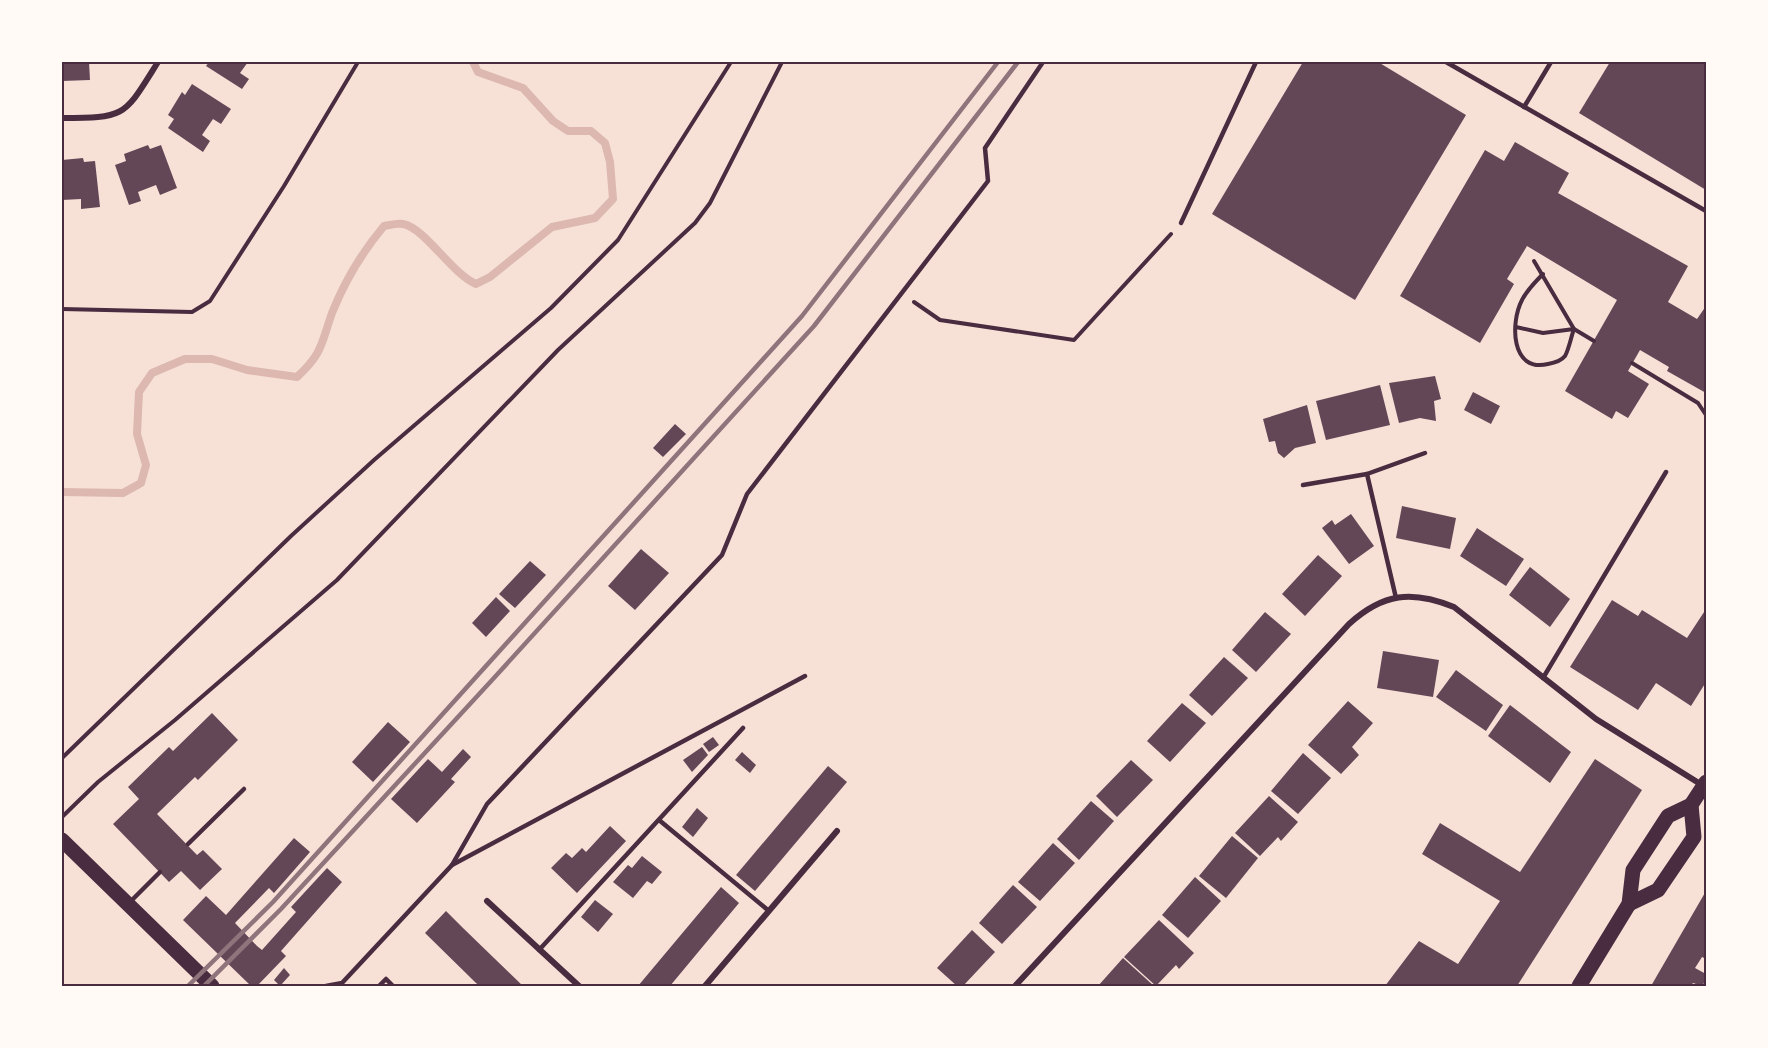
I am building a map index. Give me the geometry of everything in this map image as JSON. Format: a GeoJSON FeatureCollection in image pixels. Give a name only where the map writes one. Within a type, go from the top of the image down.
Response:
{"type":"FeatureCollection","features":[{"type":"Feature","properties":{"kind":"main road"},"geometry":{"type":"LineString","coordinates":[[1579,987],[1629,904],[1633,870],[1668,816],[1691,805],[1705,784]]}},
{"type":"Feature","properties":{"kind":"main road"},"geometry":{"type":"LineString","coordinates":[[1629,904],[1658,890],[1694,837],[1691,805]]}},
{"type":"Feature","properties":{"kind":"main road"},"geometry":{"type":"LineString","coordinates":[[62,840],[126,906],[212,987]]}},
{"type":"Feature","properties":{"kind":"street"},"geometry":{"type":"LineString","coordinates":[[62,118],[111,116],[126,110],[158,62]]}},
{"type":"Feature","properties":{"kind":"street"},"geometry":{"type":"LineString","coordinates":[[1015,987],[1349,624],[1381,601],[1431,597],[1454,607],[1596,719],[1705,784]]}},
{"type":"Feature","properties":{"kind":"street"},"geometry":{"type":"LineString","coordinates":[[705,987],[837,831]]}},
{"type":"Feature","properties":{"kind":"street"},"geometry":{"type":"LineString","coordinates":[[487,901],[579,987]]}},
{"type":"Feature","properties":{"kind":"lane"},"geometry":{"type":"LineString","coordinates":[[326,987],[342,983],[452,865],[487,804],[722,555],[747,494],[988,181],[985,148],[1043,62]]}},
{"type":"Feature","properties":{"kind":"lane"},"geometry":{"type":"LineString","coordinates":[[1181,223],[1256,62]]}},
{"type":"Feature","properties":{"kind":"lane"},"geometry":{"type":"LineString","coordinates":[[1446,62],[1707,211]]}},
{"type":"Feature","properties":{"kind":"lane"},"geometry":{"type":"LineString","coordinates":[[1524,107],[1551,62]]}},
{"type":"Feature","properties":{"kind":"lane"},"geometry":{"type":"LineString","coordinates":[[1303,485],[1367,474],[1425,453]]}},
{"type":"Feature","properties":{"kind":"lane"},"geometry":{"type":"LineString","coordinates":[[1543,678],[1666,472]]}},
{"type":"Feature","properties":{"kind":"lane"},"geometry":{"type":"LineString","coordinates":[[1367,474],[1396,598]]}},
{"type":"Feature","properties":{"kind":"lane"},"geometry":{"type":"LineString","coordinates":[[452,865],[805,676]]}},
{"type":"Feature","properties":{"kind":"lane"},"geometry":{"type":"LineString","coordinates":[[539,950],[743,728]]}},
{"type":"Feature","properties":{"kind":"lane"},"geometry":{"type":"LineString","coordinates":[[188,844],[244,789]]}},
{"type":"Feature","properties":{"kind":"lane"},"geometry":{"type":"LineString","coordinates":[[659,819],[769,911]]}},
{"type":"Feature","properties":{"kind":"lane"},"geometry":{"type":"LineString","coordinates":[[126,906],[160,872]]}},
{"type":"Feature","properties":{"kind":"lane"},"geometry":{"type":"LineString","coordinates":[[379,987],[386,979],[393,987]]}},
{"type":"Feature","properties":{"kind":"path"},"geometry":{"type":"LineString","coordinates":[[62,309],[192,312],[210,301],[284,186],[358,62]]}},
{"type":"Feature","properties":{"kind":"path"},"geometry":{"type":"LineString","coordinates":[[62,758],[291,536],[374,460],[551,308],[618,240],[732,62]]}},
{"type":"Feature","properties":{"kind":"path"},"geometry":{"type":"LineString","coordinates":[[62,817],[98,782],[175,720],[337,580],[558,350],[695,223],[710,203],[782,62]]}},
{"type":"Feature","properties":{"kind":"path"},"geometry":{"type":"LineString","coordinates":[[901,293],[939,320],[1074,340],[1181,223]]}},
{"type":"Feature","properties":{"kind":"path"},"geometry":{"type":"LineString","coordinates":[[1534,261],[1574,329],[1594,341]]}},
{"type":"Feature","properties":{"kind":"path"},"geometry":{"type":"LineString","coordinates":[[1543,274],[1521,301],[1516,327],[1518,354],[1527,362],[1540,366],[1557,362],[1565,356],[1574,329]]}},
{"type":"Feature","properties":{"kind":"path"},"geometry":{"type":"LineString","coordinates":[[1516,327],[1543,333],[1574,329]]}},
{"type":"Feature","properties":{"kind":"path"},"geometry":{"type":"LineString","coordinates":[[1632,363],[1698,403],[1707,414]]}},
{"type":"Feature","properties":{"kind":"building"},"geometry":{"type":"Polygon","coordinates":[[[62,62],[89,62],[90,80],[62,81],[62,62]]]}},
{"type":"Feature","properties":{"kind":"building"},"geometry":{"type":"Polygon","coordinates":[[[209,62],[248,62],[240,73],[249,79],[242,89],[206,66],[209,62]]]}},
{"type":"Feature","properties":{"kind":"building"},"geometry":{"type":"Polygon","coordinates":[[[1303,62],[1378,62],[1466,115],[1355,300],[1212,214],[1303,62]]]}},
{"type":"Feature","properties":{"kind":"building"},"geometry":{"type":"Polygon","coordinates":[[[1610,62],[1706,62],[1706,190],[1579,113],[1610,62]]]}},
{"type":"Feature","properties":{"kind":"building"},"geometry":{"type":"Polygon","coordinates":[[[192,84],[231,109],[221,124],[213,119],[202,135],[210,141],[203,152],[168,128],[174,119],[168,115],[182,92],[185,95],[192,84]]]}},
{"type":"Feature","properties":{"kind":"building"},"geometry":{"type":"Polygon","coordinates":[[[1515,142],[1569,173],[1558,193],[1688,266],[1668,302],[1697,319],[1706,306],[1706,393],[1667,371],[1669,367],[1640,350],[1628,371],[1649,384],[1628,418],[1616,411],[1612,419],[1565,391],[1617,300],[1527,246],[1507,279],[1514,284],[1480,343],[1400,296],[1485,150],[1504,161],[1515,142]]]}},
{"type":"Feature","properties":{"kind":"building"},"geometry":{"type":"Polygon","coordinates":[[[148,145],[150,149],[161,145],[177,188],[160,195],[156,185],[138,192],[141,201],[129,205],[115,165],[126,161],[124,154],[148,145]]]}},
{"type":"Feature","properties":{"kind":"building"},"geometry":{"type":"Polygon","coordinates":[[[83,158],[84,162],[95,161],[100,207],[81,209],[81,199],[62,200],[62,160],[83,158]]]}},
{"type":"Feature","properties":{"kind":"building"},"geometry":{"type":"Polygon","coordinates":[[[1435,376],[1441,399],[1434,401],[1436,421],[1420,418],[1399,423],[1389,383],[1435,376]]]}},
{"type":"Feature","properties":{"kind":"building"},"geometry":{"type":"Polygon","coordinates":[[[1380,385],[1390,425],[1326,440],[1316,401],[1380,385]]]}},
{"type":"Feature","properties":{"kind":"building"},"geometry":{"type":"Polygon","coordinates":[[[1473,392],[1500,406],[1491,424],[1464,410],[1473,392]]]}},
{"type":"Feature","properties":{"kind":"building"},"geometry":{"type":"Polygon","coordinates":[[[1307,405],[1316,443],[1295,448],[1284,458],[1278,453],[1275,441],[1269,442],[1263,419],[1307,405]]]}},
{"type":"Feature","properties":{"kind":"building"},"geometry":{"type":"Polygon","coordinates":[[[675,424],[686,434],[663,457],[653,448],[675,424]]]}},
{"type":"Feature","properties":{"kind":"building"},"geometry":{"type":"Polygon","coordinates":[[[1402,506],[1456,518],[1450,549],[1396,538],[1402,506]]]}},
{"type":"Feature","properties":{"kind":"building"},"geometry":{"type":"Polygon","coordinates":[[[1351,514],[1374,546],[1349,564],[1322,528],[1332,520],[1335,525],[1351,514]]]}},
{"type":"Feature","properties":{"kind":"building"},"geometry":{"type":"Polygon","coordinates":[[[1477,528],[1524,559],[1506,586],[1460,556],[1477,528]]]}},
{"type":"Feature","properties":{"kind":"building"},"geometry":{"type":"Polygon","coordinates":[[[641,549],[669,573],[635,610],[608,586],[641,549]]]}},
{"type":"Feature","properties":{"kind":"building"},"geometry":{"type":"Polygon","coordinates":[[[1318,555],[1342,576],[1305,616],[1282,594],[1318,555]]]}},
{"type":"Feature","properties":{"kind":"building"},"geometry":{"type":"Polygon","coordinates":[[[530,561],[546,575],[515,608],[499,594],[530,561]]]}},
{"type":"Feature","properties":{"kind":"building"},"geometry":{"type":"Polygon","coordinates":[[[1530,567],[1570,599],[1550,627],[1509,595],[1530,567]]]}},
{"type":"Feature","properties":{"kind":"building"},"geometry":{"type":"Polygon","coordinates":[[[496,597],[510,611],[486,637],[472,623],[496,597]]]}},
{"type":"Feature","properties":{"kind":"building"},"geometry":{"type":"Polygon","coordinates":[[[1612,600],[1638,616],[1642,610],[1687,638],[1706,609],[1706,682],[1691,706],[1656,683],[1638,710],[1570,667],[1612,600]]]}},
{"type":"Feature","properties":{"kind":"building"},"geometry":{"type":"Polygon","coordinates":[[[1265,612],[1291,634],[1256,672],[1232,650],[1265,612]]]}},
{"type":"Feature","properties":{"kind":"building"},"geometry":{"type":"Polygon","coordinates":[[[1383,651],[1439,660],[1433,697],[1377,688],[1383,651]]]}},
{"type":"Feature","properties":{"kind":"building"},"geometry":{"type":"Polygon","coordinates":[[[1224,657],[1248,678],[1212,716],[1189,695],[1224,657]]]}},
{"type":"Feature","properties":{"kind":"building"},"geometry":{"type":"Polygon","coordinates":[[[1456,670],[1503,705],[1486,731],[1436,697],[1456,670]]]}},
{"type":"Feature","properties":{"kind":"building"},"geometry":{"type":"Polygon","coordinates":[[[1348,701],[1373,723],[1352,747],[1359,755],[1341,774],[1308,745],[1348,701]]]}},
{"type":"Feature","properties":{"kind":"building"},"geometry":{"type":"Polygon","coordinates":[[[1182,703],[1206,723],[1170,762],[1147,741],[1182,703]]]}},
{"type":"Feature","properties":{"kind":"building"},"geometry":{"type":"Polygon","coordinates":[[[1510,705],[1571,752],[1550,783],[1488,736],[1510,705]]]}},
{"type":"Feature","properties":{"kind":"building"},"geometry":{"type":"Polygon","coordinates":[[[212,713],[238,740],[198,780],[195,777],[157,814],[197,855],[203,850],[222,869],[200,890],[181,871],[169,882],[113,824],[139,799],[128,787],[169,747],[173,751],[212,713]]]}},
{"type":"Feature","properties":{"kind":"building"},"geometry":{"type":"Polygon","coordinates":[[[388,722],[410,742],[373,782],[352,762],[388,722]]]}},
{"type":"Feature","properties":{"kind":"building"},"geometry":{"type":"Polygon","coordinates":[[[713,737],[719,745],[709,752],[703,744],[713,737]]]}},
{"type":"Feature","properties":{"kind":"building"},"geometry":{"type":"Polygon","coordinates":[[[702,747],[708,755],[692,772],[683,760],[702,747]]]}},
{"type":"Feature","properties":{"kind":"building"},"geometry":{"type":"Polygon","coordinates":[[[463,749],[471,757],[451,779],[455,782],[417,823],[391,799],[428,759],[442,772],[463,749]]]}},
{"type":"Feature","properties":{"kind":"building"},"geometry":{"type":"Polygon","coordinates":[[[742,752],[756,765],[750,773],[735,760],[742,752]]]}},
{"type":"Feature","properties":{"kind":"building"},"geometry":{"type":"Polygon","coordinates":[[[1303,753],[1331,778],[1298,814],[1271,791],[1303,753]]]}},
{"type":"Feature","properties":{"kind":"building"},"geometry":{"type":"Polygon","coordinates":[[[1595,759],[1642,790],[1517,986],[1385,986],[1419,941],[1458,964],[1500,901],[1422,854],[1440,823],[1520,872],[1595,759]]]}},
{"type":"Feature","properties":{"kind":"building"},"geometry":{"type":"Polygon","coordinates":[[[1131,760],[1153,780],[1117,817],[1096,796],[1131,760]]]}},
{"type":"Feature","properties":{"kind":"building"},"geometry":{"type":"Polygon","coordinates":[[[828,766],[847,782],[755,891],[736,875],[828,766]]]}},
{"type":"Feature","properties":{"kind":"building"},"geometry":{"type":"Polygon","coordinates":[[[1269,796],[1298,822],[1281,841],[1278,837],[1260,856],[1235,833],[1269,796]]]}},
{"type":"Feature","properties":{"kind":"building"},"geometry":{"type":"Polygon","coordinates":[[[1091,801],[1114,821],[1079,860],[1057,839],[1091,801]]]}},
{"type":"Feature","properties":{"kind":"building"},"geometry":{"type":"Polygon","coordinates":[[[697,808],[708,818],[693,837],[682,827],[697,808]]]}},
{"type":"Feature","properties":{"kind":"building"},"geometry":{"type":"Polygon","coordinates":[[[610,826],[626,841],[577,893],[551,868],[566,853],[572,858],[582,848],[586,852],[610,826]]]}},
{"type":"Feature","properties":{"kind":"building"},"geometry":{"type":"Polygon","coordinates":[[[1232,836],[1258,858],[1226,898],[1199,876],[1232,836]]]}},
{"type":"Feature","properties":{"kind":"building"},"geometry":{"type":"Polygon","coordinates":[[[294,838],[310,852],[274,893],[269,888],[235,923],[257,946],[262,950],[296,912],[291,907],[327,868],[342,882],[281,951],[286,956],[257,986],[251,986],[183,920],[206,896],[226,915],[294,838]]]}},
{"type":"Feature","properties":{"kind":"building"},"geometry":{"type":"Polygon","coordinates":[[[1053,843],[1075,863],[1040,901],[1018,882],[1053,843]]]}},
{"type":"Feature","properties":{"kind":"building"},"geometry":{"type":"Polygon","coordinates":[[[642,856],[662,872],[652,884],[647,881],[633,898],[613,882],[628,865],[632,868],[642,856]]]}},
{"type":"Feature","properties":{"kind":"building"},"geometry":{"type":"Polygon","coordinates":[[[1195,877],[1221,901],[1188,938],[1162,915],[1195,877]]]}},
{"type":"Feature","properties":{"kind":"building"},"geometry":{"type":"Polygon","coordinates":[[[1013,885],[1037,907],[1002,944],[979,923],[1013,885]]]}},
{"type":"Feature","properties":{"kind":"building"},"geometry":{"type":"Polygon","coordinates":[[[721,887],[739,903],[670,986],[638,986],[721,887]]]}},
{"type":"Feature","properties":{"kind":"building"},"geometry":{"type":"Polygon","coordinates":[[[1706,891],[1706,959],[1702,957],[1695,968],[1706,974],[1706,980],[1702,986],[1693,983],[1691,986],[1651,986],[1706,891]]]}},
{"type":"Feature","properties":{"kind":"building"},"geometry":{"type":"Polygon","coordinates":[[[595,900],[613,914],[598,932],[581,917],[595,900]]]}},
{"type":"Feature","properties":{"kind":"building"},"geometry":{"type":"Polygon","coordinates":[[[446,911],[523,986],[480,986],[476,983],[425,933],[446,911]]]}},
{"type":"Feature","properties":{"kind":"building"},"geometry":{"type":"Polygon","coordinates":[[[1159,920],[1194,953],[1179,969],[1176,965],[1156,986],[1124,957],[1159,920]]]}},
{"type":"Feature","properties":{"kind":"building"},"geometry":{"type":"Polygon","coordinates":[[[972,930],[995,952],[963,986],[957,986],[937,968],[972,930]]]}},
{"type":"Feature","properties":{"kind":"building"},"geometry":{"type":"Polygon","coordinates":[[[1123,958],[1154,986],[1098,986],[1123,958]]]}},
{"type":"Feature","properties":{"kind":"building"},"geometry":{"type":"Polygon","coordinates":[[[284,968],[290,975],[280,986],[274,980],[284,968]]]}},
{"type":"Feature","properties":{"kind":"waterway"},"geometry":{"type":"LineString","coordinates":[[62,492],[123,493],[141,483],[146,465],[137,434],[139,392],[152,373],[185,359],[212,359],[247,370],[297,377],[317,354],[348,279],[384,226],[403,224],[411,227],[457,271],[476,284],[490,277],[552,227],[595,218],[613,199],[610,162],[605,143],[591,131],[568,131],[553,121],[523,88],[478,72],[473,62]]}},
{"type":"Feature","properties":{"kind":"railway"},"geometry":{"type":"LineString","coordinates":[[188,986],[273,902],[802,316],[998,62]]}},
{"type":"Feature","properties":{"kind":"railway"},"geometry":{"type":"LineString","coordinates":[[204,986],[281,909],[814,326],[1018,62]]}}]}
